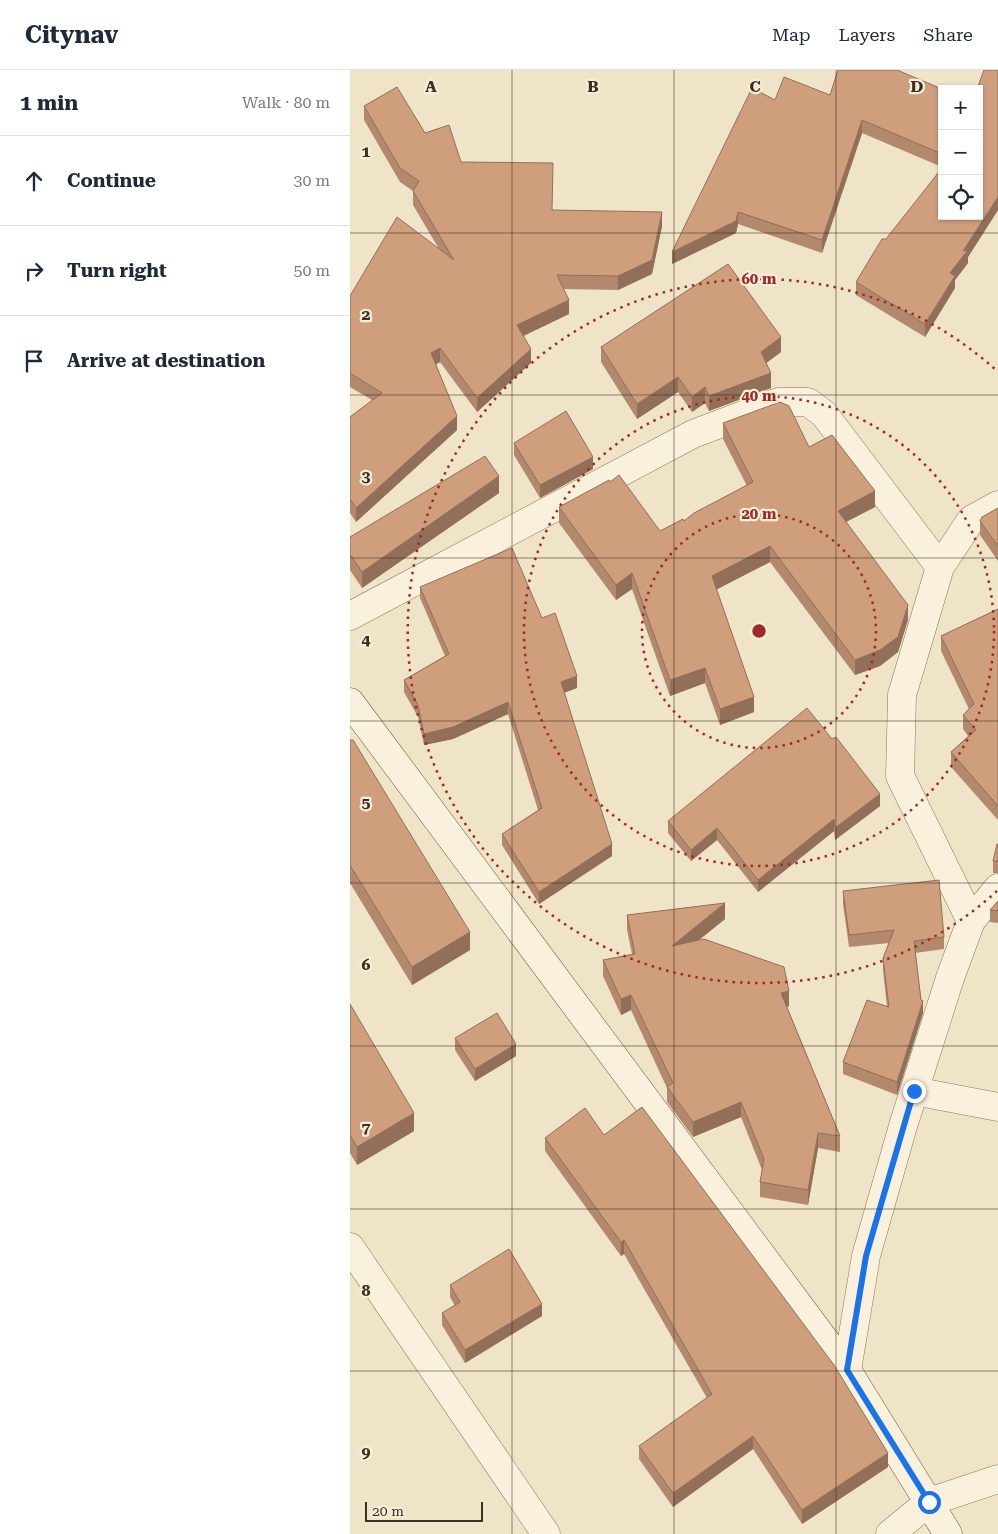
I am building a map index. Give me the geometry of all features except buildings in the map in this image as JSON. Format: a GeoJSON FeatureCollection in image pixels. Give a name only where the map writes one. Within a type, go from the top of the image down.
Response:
{"type":"FeatureCollection","features":[{"type":"Feature","properties":{"kind":"street"},"geometry":{"type":"LineString","coordinates":[[350,616],[693,434],[778,402],[808,402],[824,414],[940,567]]}},
{"type":"Feature","properties":{"kind":"street"},"geometry":{"type":"LineString","coordinates":[[971,920],[900,776],[902,695],[940,567],[971,520],[998,505]]}},
{"type":"Feature","properties":{"kind":"street"},"geometry":{"type":"LineString","coordinates":[[350,702],[847,1370],[948,1534]]}},
{"type":"Feature","properties":{"kind":"street"},"geometry":{"type":"LineString","coordinates":[[847,1370],[866,1256],[914,1091],[950,978],[971,920],[998,888]]}},
{"type":"Feature","properties":{"kind":"street"},"geometry":{"type":"LineString","coordinates":[[914,1091],[998,1107]]}},
{"type":"Feature","properties":{"kind":"street"},"geometry":{"type":"LineString","coordinates":[[350,1247],[546,1534]]}},
{"type":"Feature","properties":{"kind":"street"},"geometry":{"type":"LineString","coordinates":[[890,1534],[929,1502],[998,1479]]}},
{"type":"Feature","properties":{"kind":"route"},"geometry":{"type":"LineString","coordinates":[[914,1091],[866,1256],[847,1370],[929,1502]]}}]}
